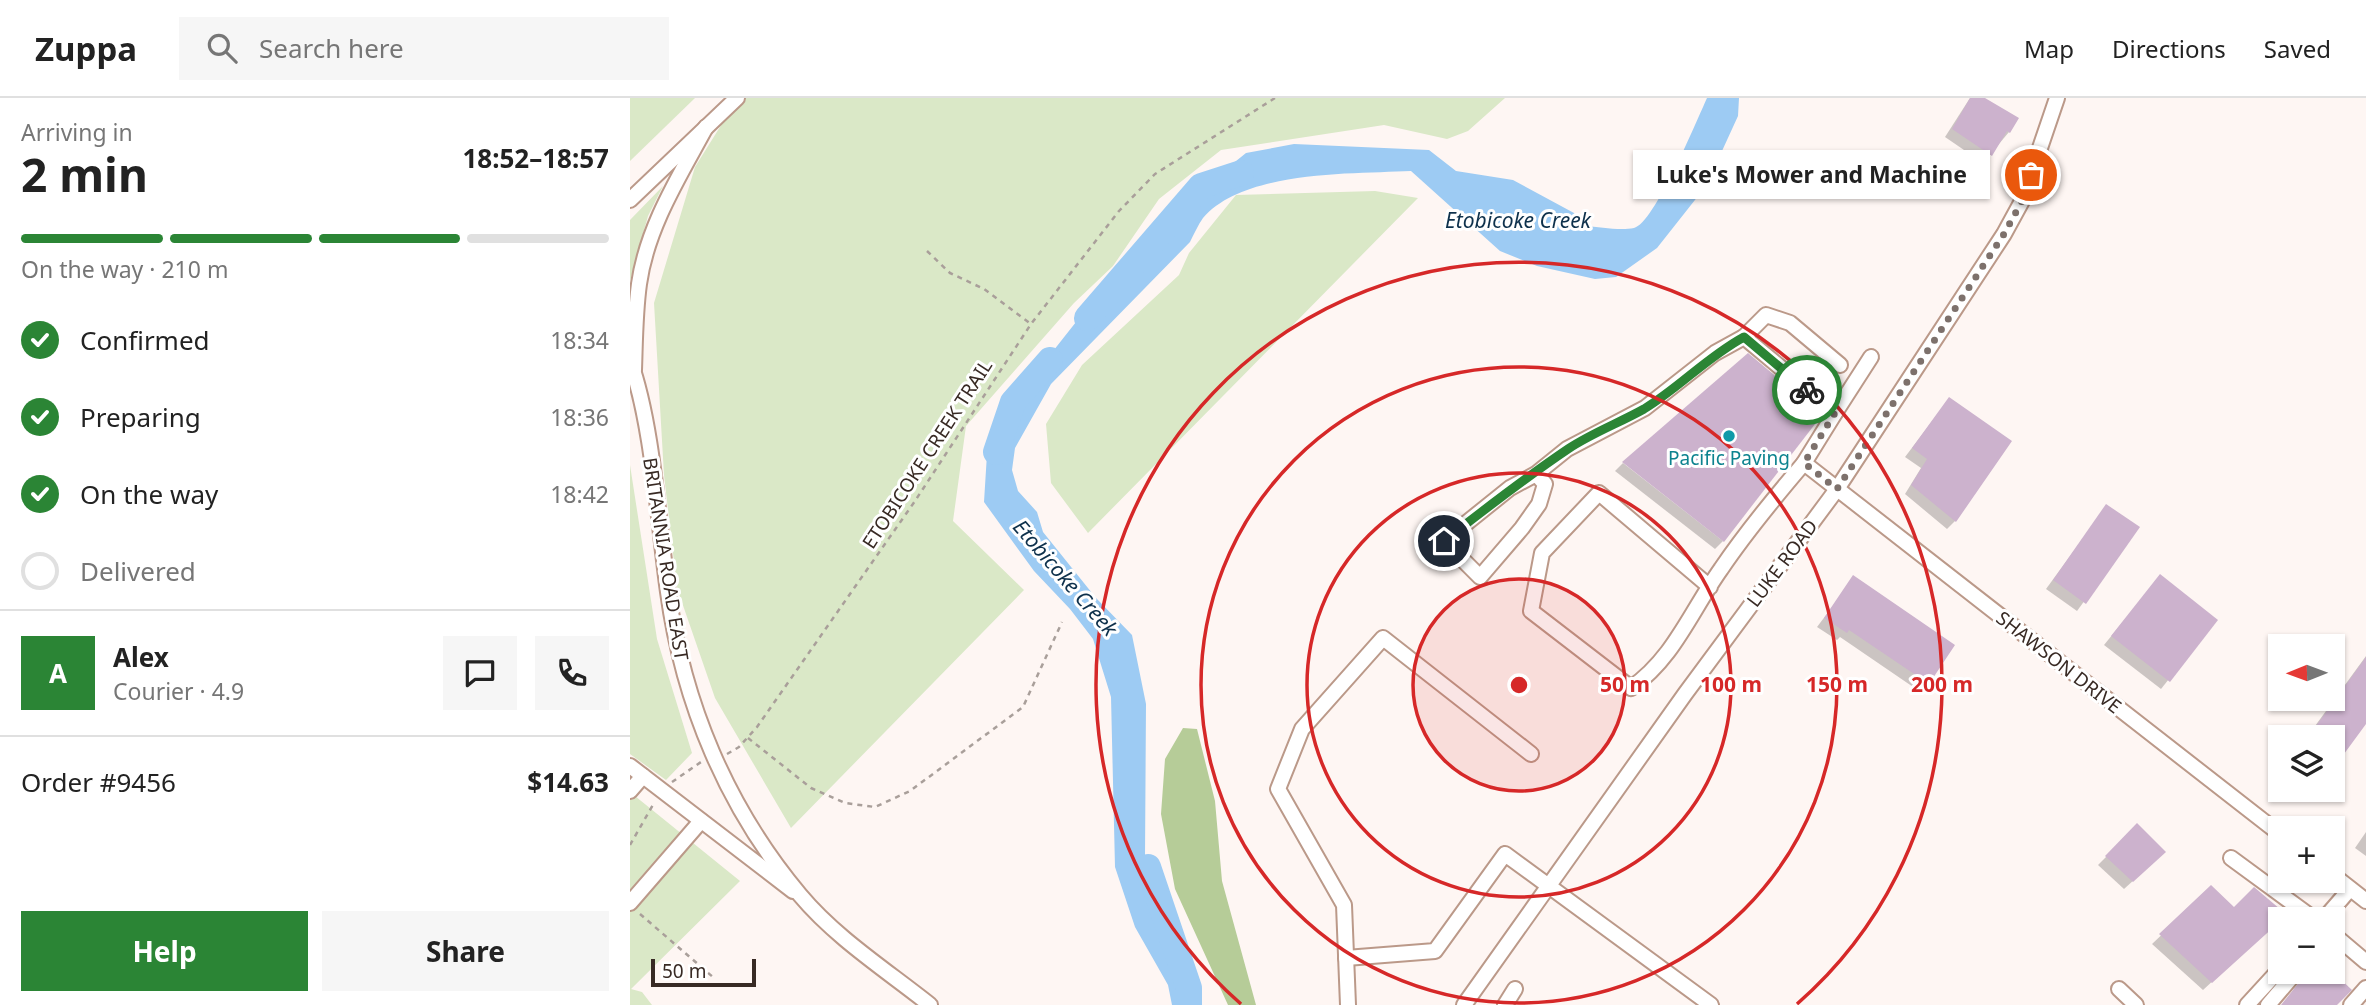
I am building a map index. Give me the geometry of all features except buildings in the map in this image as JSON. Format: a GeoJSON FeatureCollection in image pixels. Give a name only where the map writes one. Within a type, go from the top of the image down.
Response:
{"type":"FeatureCollection","features":[{"type":"Feature","properties":{"kind":"street"},"geometry":{"type":"LineString","coordinates":[[630,200],[737,98]]}},
{"type":"Feature","properties":{"kind":"street","name":"LUKE ROAD"},"geometry":{"type":"LineString","coordinates":[[1464,1005],[1837,489],[2004,234],[2022,201],[2057,98]]}},
{"type":"Feature","properties":{"kind":"street","name":"BRITANNIA ROAD EAST"},"geometry":{"type":"LineString","coordinates":[[706,127],[658,219],[643,261],[632,366],[647,439],[674,631],[688,693],[713,758],[751,826],[800,896],[842,937],[930,1005]]}},
{"type":"Feature","properties":{"kind":"street"},"geometry":{"type":"LineString","coordinates":[[1536,474],[1545,484],[1539,504],[1480,577],[1444,541],[1510,488],[1536,474],[1567,449],[1645,408],[1715,353],[1744,337],[1766,315],[1790,323],[1840,365]]}},
{"type":"Feature","properties":{"kind":"street"},"geometry":{"type":"LineString","coordinates":[[1744,337],[1835,413]]}},
{"type":"Feature","properties":{"kind":"street"},"geometry":{"type":"LineString","coordinates":[[1710,587],[1598,493],[1542,553],[1531,611],[1631,688],[1664,660],[1710,587],[1771,502],[1804,463],[1871,357]]}},
{"type":"Feature","properties":{"kind":"street","name":"SHAWSON DRIVE"},"geometry":{"type":"LineString","coordinates":[[1804,463],[2268,825]]}},
{"type":"Feature","properties":{"kind":"street"},"geometry":{"type":"LineString","coordinates":[[1348,1005],[1344,905],[1278,789],[1302,729],[1383,638],[1531,754]]}},
{"type":"Feature","properties":{"kind":"street"},"geometry":{"type":"LineString","coordinates":[[630,766],[800,896]]}},
{"type":"Feature","properties":{"kind":"street"},"geometry":{"type":"LineString","coordinates":[[630,791],[643,776]]}},
{"type":"Feature","properties":{"kind":"street"},"geometry":{"type":"LineString","coordinates":[[635,909],[701,821]]}},
{"type":"Feature","properties":{"kind":"street"},"geometry":{"type":"LineString","coordinates":[[1346,958],[1435,951],[1505,854],[1711,1005]]}},
{"type":"Feature","properties":{"kind":"street"},"geometry":{"type":"LineString","coordinates":[[2231,858],[2298,907]]}},
{"type":"Feature","properties":{"kind":"street"},"geometry":{"type":"LineString","coordinates":[[2345,885],[2366,901]]}},
{"type":"Feature","properties":{"kind":"street"},"geometry":{"type":"LineString","coordinates":[[2334,907],[2350,889]]}},
{"type":"Feature","properties":{"kind":"street"},"geometry":{"type":"LineString","coordinates":[[2345,944],[2366,962]]}},
{"type":"Feature","properties":{"kind":"street"},"geometry":{"type":"LineString","coordinates":[[2247,1005],[2268,982]]}},
{"type":"Feature","properties":{"kind":"street"},"geometry":{"type":"LineString","coordinates":[[2268,1005],[2286,984]]}},
{"type":"Feature","properties":{"kind":"street"},"geometry":{"type":"LineString","coordinates":[[2351,1005],[2366,988]]}},
{"type":"Feature","properties":{"kind":"street"},"geometry":{"type":"LineString","coordinates":[[1505,1005],[1516,989]]}},
{"type":"Feature","properties":{"kind":"street"},"geometry":{"type":"LineString","coordinates":[[2119,989],[2136,1005]]}},
{"type":"Feature","properties":{"kind":"path","name":"ETOBICOKE CREEK TRAIL"},"geometry":{"type":"LineString","coordinates":[[630,845],[663,792],[695,765],[732,752],[748,738],[901,522],[1031,324],[1119,211],[1156,174],[1275,98]]}},
{"type":"Feature","properties":{"kind":"path"},"geometry":{"type":"LineString","coordinates":[[927,251],[950,273],[984,289],[1031,324]]}},
{"type":"Feature","properties":{"kind":"path"},"geometry":{"type":"LineString","coordinates":[[748,738],[811,788],[845,803],[875,807],[910,791],[1023,707],[1062,622]]}},
{"type":"Feature","properties":{"kind":"path"},"geometry":{"type":"LineString","coordinates":[[635,909],[714,978]]}},
{"type":"Feature","properties":{"kind":"green space"},"geometry":{"type":"Polygon","coordinates":[[[630,98],[695,98],[630,161],[630,98]]]}},
{"type":"Feature","properties":{"kind":"green space"},"geometry":{"type":"Polygon","coordinates":[[[738,98],[1505,98],[1468,131],[1447,139],[1384,125],[1221,150],[1159,199],[1113,266],[1074,303],[966,426],[953,521],[1024,590],[791,828],[715,698],[677,588],[664,475],[654,303],[695,167],[738,98]]]}},
{"type":"Feature","properties":{"kind":"green space"},"geometry":{"type":"Polygon","coordinates":[[[663,186],[648,216],[630,281],[630,220],[663,186]]]}},
{"type":"Feature","properties":{"kind":"green space"},"geometry":{"type":"Polygon","coordinates":[[[1375,191],[1418,198],[1088,533],[1051,483],[1046,424],[1082,365],[1179,275],[1189,253],[1236,195],[1375,191]]]}},
{"type":"Feature","properties":{"kind":"green space"},"geometry":{"type":"Polygon","coordinates":[[[630,465],[657,639],[692,753],[666,780],[630,754],[630,465]]]}},
{"type":"Feature","properties":{"kind":"green space"},"geometry":{"type":"Polygon","coordinates":[[[1183,728],[1197,729],[1215,801],[1222,881],[1256,1005],[1228,1005],[1175,889],[1161,814],[1165,759],[1183,728]]]}},
{"type":"Feature","properties":{"kind":"green space"},"geometry":{"type":"Polygon","coordinates":[[[630,792],[740,881],[631,989],[642,992],[652,1005],[630,1005],[630,792]]]}},
{"type":"Feature","properties":{"kind":"water","name":"Etobicoke Creek"},"geometry":{"type":"Polygon","coordinates":[[[1707,98],[1739,98],[1738,116],[1706,186],[1657,248],[1616,277],[1595,279],[1537,266],[1500,251],[1411,171],[1331,175],[1272,183],[1221,202],[1203,218],[1190,242],[1051,384],[1015,448],[1012,470],[1018,491],[1037,512],[1043,532],[1096,598],[1132,635],[1146,704],[1145,857],[1155,876],[1167,938],[1186,966],[1191,1005],[1172,1005],[1168,985],[1135,927],[1115,867],[1111,697],[1093,639],[1070,609],[1034,571],[984,502],[987,454],[1031,379],[1076,322],[1145,259],[1189,199],[1246,153],[1294,144],[1429,150],[1456,171],[1513,180],[1574,213],[1585,226],[1628,229],[1642,222],[1663,191],[1707,98]]]}},
{"type":"Feature","properties":{"kind":"waterway","name":"Etobicoke Creek"},"geometry":{"type":"LineString","coordinates":[[1087,318],[1201,186],[1241,173]]}},
{"type":"Feature","properties":{"kind":"waterway","name":"Etobicoke Creek"},"geometry":{"type":"LineString","coordinates":[[996,452],[1013,402],[1050,360]]}},
{"type":"Feature","properties":{"kind":"waterway","name":"Etobicoke Creek"},"geometry":{"type":"LineString","coordinates":[[1148,867],[1189,988],[1189,1005]]}},
{"type":"Feature","properties":{"kind":"way so far"},"geometry":{"type":"LineString","coordinates":[[1807,390],[1835,413],[1804,463],[1837,489],[2004,234],[2022,201],[2031,175]]}},
{"type":"Feature","properties":{"kind":"place","name":"Luke's Mower and Machine"},"geometry":{"type":"Point","coordinates":[2031,175]}},
{"type":"Feature","properties":{"kind":"place","name":"Pacific Paving"},"geometry":{"type":"Point","coordinates":[1729,436]}},
{"type":"Feature","properties":{"kind":"route"},"geometry":{"type":"LineString","coordinates":[[1444,541],[1510,488],[1536,474],[1567,449],[1645,408],[1715,353],[1744,337],[1807,390]]}}]}
